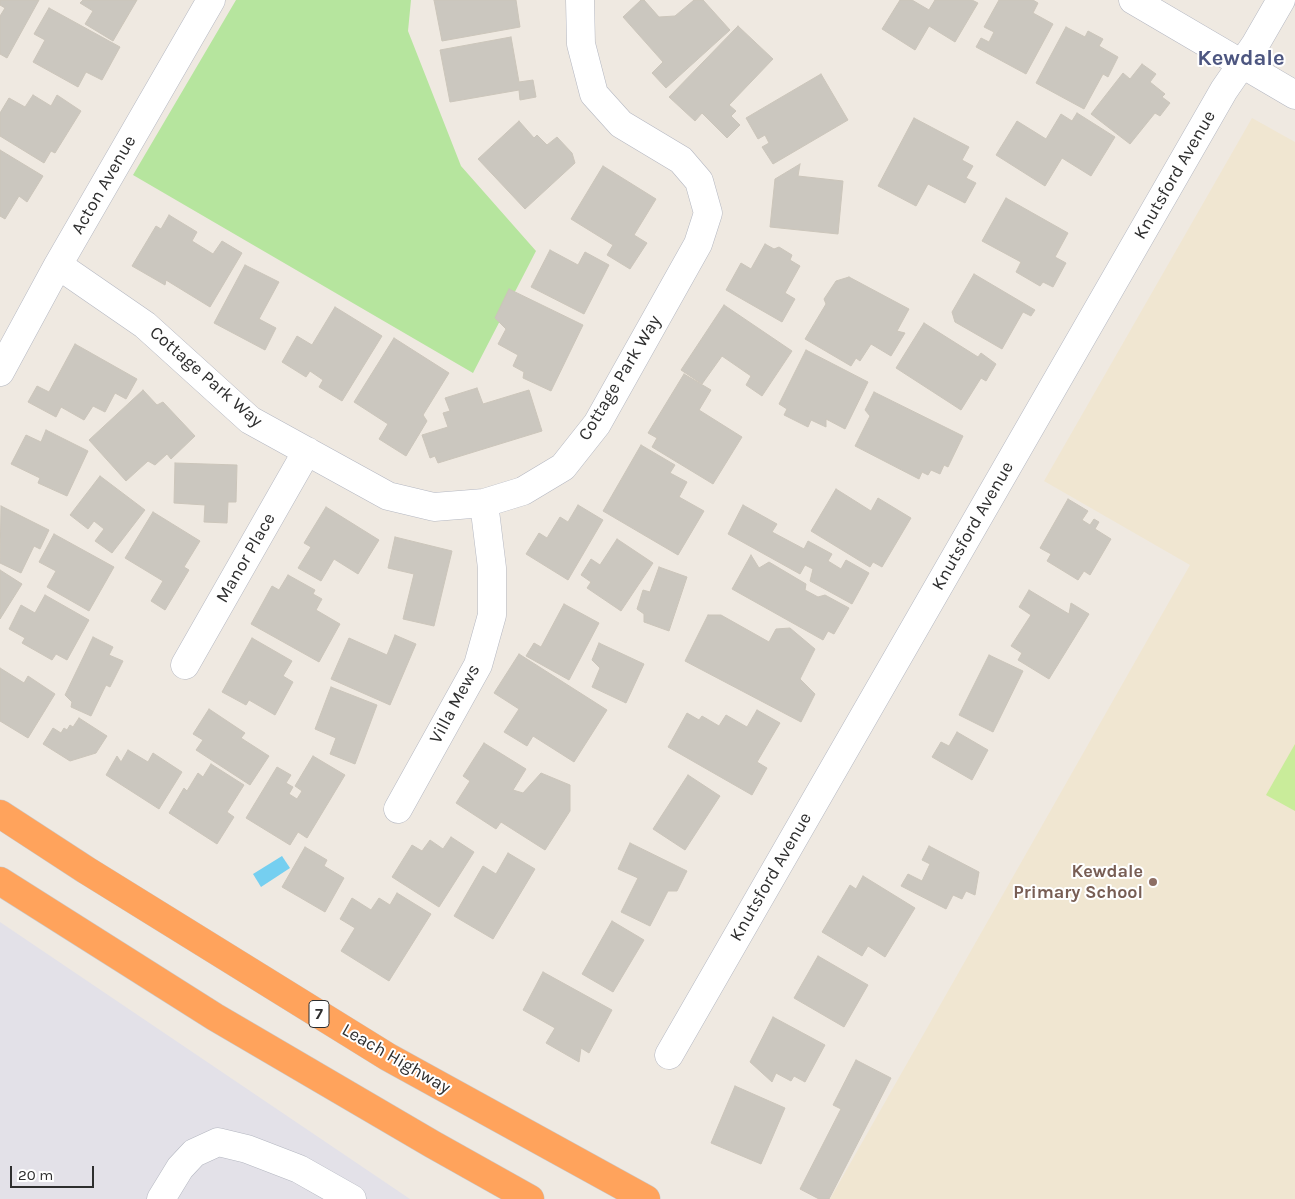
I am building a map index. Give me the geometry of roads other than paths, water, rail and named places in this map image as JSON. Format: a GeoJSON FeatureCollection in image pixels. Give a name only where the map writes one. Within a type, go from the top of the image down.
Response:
{"type":"FeatureCollection","features":[{"type":"Feature","properties":{"kind":"highway","name":"Leach Highway"},"geometry":{"type":"LineString","coordinates":[[0,814],[86,870],[388,1056],[646,1199]]}},
{"type":"Feature","properties":{"kind":"highway"},"geometry":{"type":"LineString","coordinates":[[0,881],[214,1017],[530,1199]]}},
{"type":"Feature","properties":{"kind":"street","name":"Acton Avenue"},"geometry":{"type":"LineString","coordinates":[[0,372],[58,265],[211,0]]}},
{"type":"Feature","properties":{"kind":"street","name":"Cottage Park Way"},"geometry":{"type":"LineString","coordinates":[[58,265],[145,325],[250,420],[388,496],[434,507],[484,503],[523,491],[563,467],[597,424],[698,244],[708,214],[699,181],[681,160],[621,124],[594,94],[582,44],[580,0]]}},
{"type":"Feature","properties":{"kind":"street"},"geometry":{"type":"LineString","coordinates":[[1132,0],[1295,95]]}},
{"type":"Feature","properties":{"kind":"street","name":"Knutsford Avenue"},"geometry":{"type":"LineString","coordinates":[[668,1055],[1224,90],[1281,0]]}},
{"type":"Feature","properties":{"kind":"street","name":"Manor Place"},"geometry":{"type":"LineString","coordinates":[[185,665],[307,451]]}},
{"type":"Feature","properties":{"kind":"street","name":"Villa Mews"},"geometry":{"type":"LineString","coordinates":[[398,809],[478,665],[492,616],[492,568],[484,503]]}},
{"type":"Feature","properties":{"kind":"street"},"geometry":{"type":"LineString","coordinates":[[160,1199],[180,1168],[194,1153],[218,1142],[247,1149],[300,1169],[352,1199]]}},
{"type":"Feature","properties":{"kind":"water"},"geometry":{"type":"Polygon","coordinates":[[[282,856],[290,868],[261,887],[253,874],[282,856]]]}},
{"type":"Feature","properties":{"kind":"place","name":"Kewdale Primary School"},"geometry":{"type":"Point","coordinates":[1153,882]}},
{"type":"Feature","properties":{"kind":"district","name":"Kewdale"},"geometry":{"type":"Point","coordinates":[1241,59]}}]}
